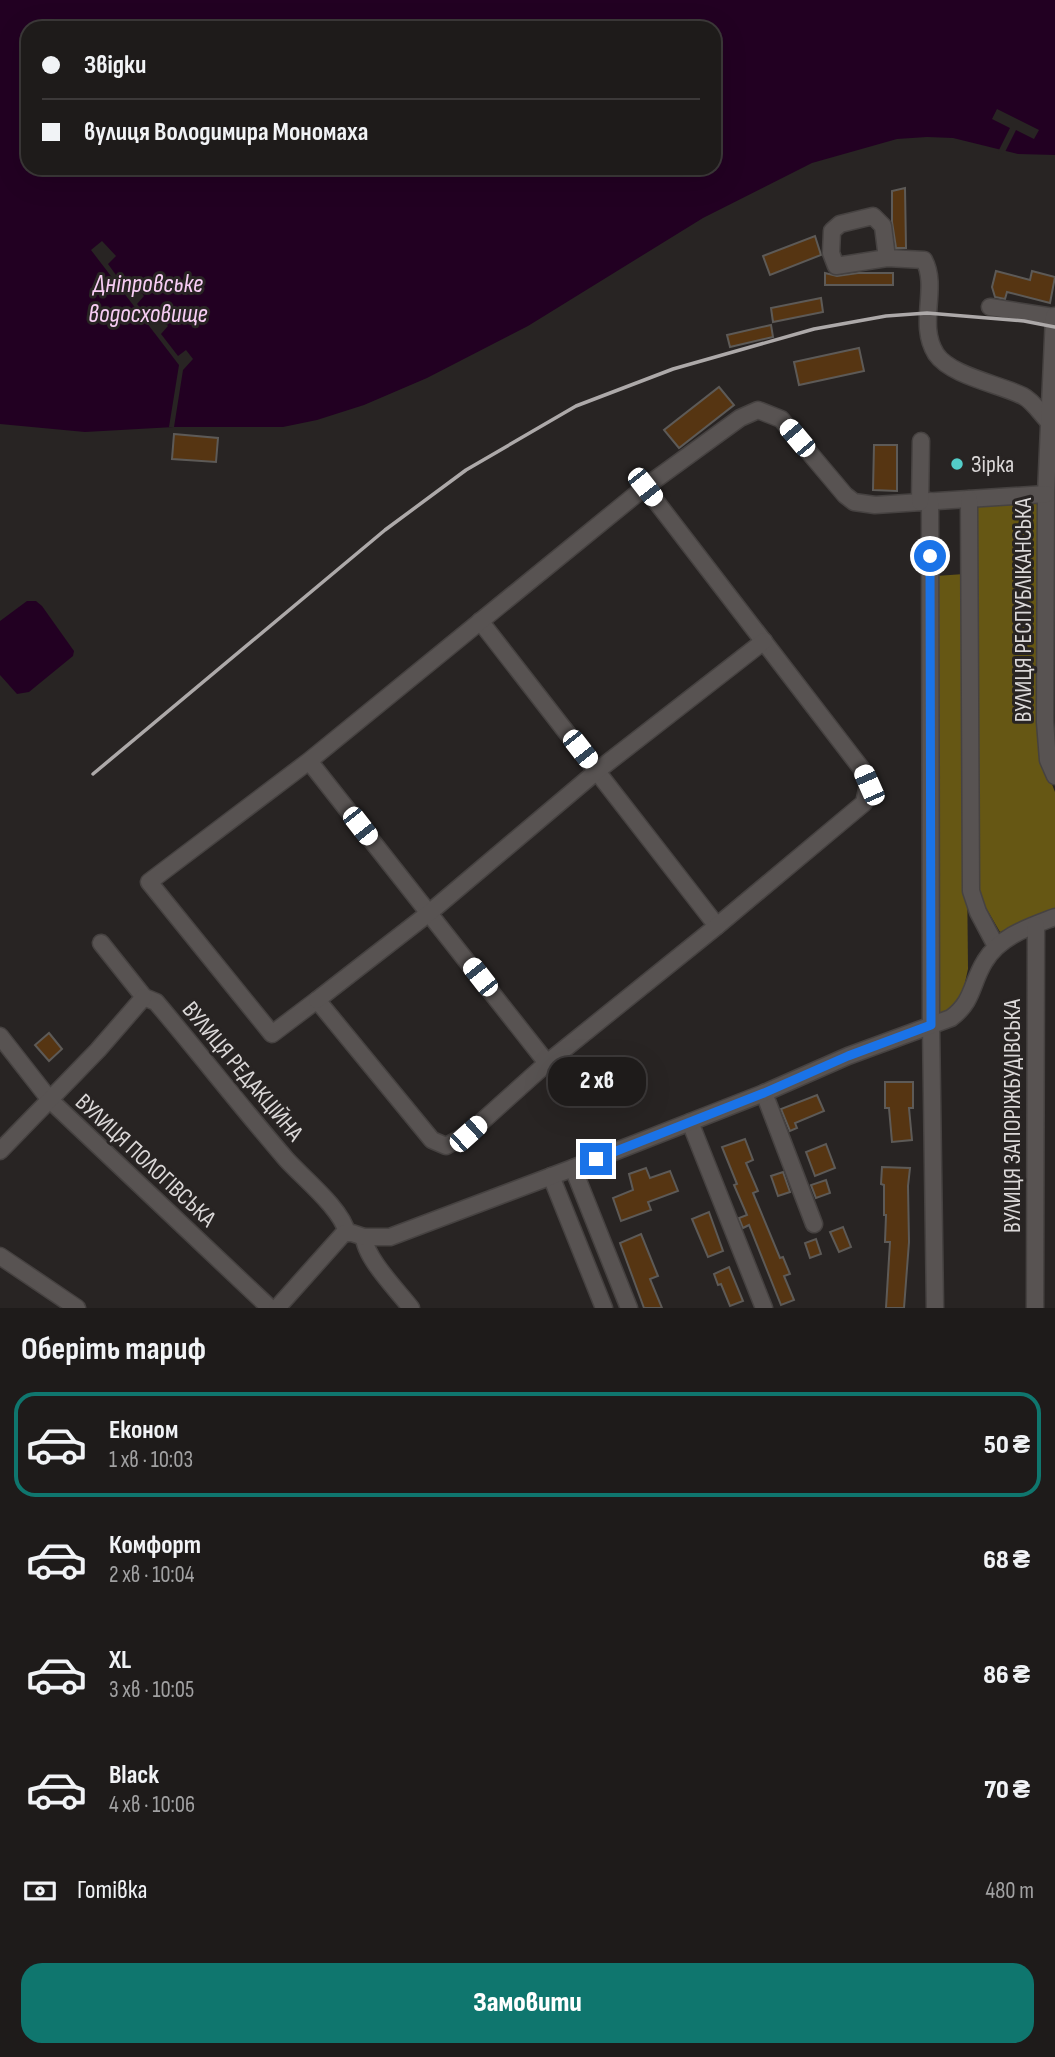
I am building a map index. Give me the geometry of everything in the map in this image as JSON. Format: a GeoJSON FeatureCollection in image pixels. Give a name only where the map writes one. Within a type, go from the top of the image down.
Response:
{"type":"FeatureCollection","features":[{"type":"Feature","properties":{"kind":"street"},"geometry":{"type":"LineString","coordinates":[[887,258],[924,260],[929,270],[929,336],[937,355],[949,366],[1026,397],[1049,422]]}},
{"type":"Feature","properties":{"kind":"street"},"geometry":{"type":"LineString","coordinates":[[990,307],[1055,316]]}},
{"type":"Feature","properties":{"kind":"street","name":"ВУЛИЦЯ РЕСПУБЛІКАНСЬКА"},"geometry":{"type":"LineString","coordinates":[[1055,316],[1049,422],[1051,740],[1048,760],[1055,776]]}},
{"type":"Feature","properties":{"kind":"street"},"geometry":{"type":"LineString","coordinates":[[764,641],[597,771],[429,913],[272,1034],[149,882],[309,761],[645,487],[740,418],[758,410],[771,413],[780,419],[845,495],[855,502],[875,505],[969,499],[1049,486]]}},
{"type":"Feature","properties":{"kind":"street"},"geometry":{"type":"LineString","coordinates":[[920,441],[925,502],[935,1308]]}},
{"type":"Feature","properties":{"kind":"street"},"geometry":{"type":"LineString","coordinates":[[317,1000],[432,1140],[446,1146],[468,1134],[547,1063],[864,803],[869,785],[861,768],[645,487]]}},
{"type":"Feature","properties":{"kind":"street"},"geometry":{"type":"LineString","coordinates":[[969,499],[971,891],[978,912],[996,946]]}},
{"type":"Feature","properties":{"kind":"street"},"geometry":{"type":"LineString","coordinates":[[480,621],[717,926]]}},
{"type":"Feature","properties":{"kind":"street"},"geometry":{"type":"LineString","coordinates":[[309,761],[547,1063]]}},
{"type":"Feature","properties":{"kind":"street"},"geometry":{"type":"LineString","coordinates":[[277,1308],[340,1236],[347,1233],[364,1237],[390,1237],[573,1168],[764,1093],[848,1056],[951,1018],[964,1009],[984,961],[996,946],[1012,935],[1055,917]]}},
{"type":"Feature","properties":{"kind":"street","name":"ВУЛИЦЯ ЗАПОРІЖБУДІВСЬКА"},"geometry":{"type":"LineString","coordinates":[[1035,925],[1035,1308]]}},
{"type":"Feature","properties":{"kind":"street","name":"ВУЛИЦЯ РЕДАКЦІЙНА"},"geometry":{"type":"LineString","coordinates":[[101,943],[144,997],[156,1002],[285,1157],[340,1217],[347,1233]]}},
{"type":"Feature","properties":{"kind":"street"},"geometry":{"type":"LineString","coordinates":[[0,1151],[122,1024],[144,997]]}},
{"type":"Feature","properties":{"kind":"street","name":"ВУЛИЦЯ ПОЛОГІВСЬКА"},"geometry":{"type":"LineString","coordinates":[[0,1036],[50,1100],[270,1308]]}},
{"type":"Feature","properties":{"kind":"street"},"geometry":{"type":"LineString","coordinates":[[764,1093],[814,1224]]}},
{"type":"Feature","properties":{"kind":"street"},"geometry":{"type":"LineString","coordinates":[[690,1122],[764,1308]]}},
{"type":"Feature","properties":{"kind":"street"},"geometry":{"type":"LineString","coordinates":[[573,1168],[629,1308]]}},
{"type":"Feature","properties":{"kind":"street"},"geometry":{"type":"LineString","coordinates":[[551,1176],[604,1308]]}},
{"type":"Feature","properties":{"kind":"street"},"geometry":{"type":"LineString","coordinates":[[364,1237],[364,1245],[375,1263],[411,1308]]}},
{"type":"Feature","properties":{"kind":"street"},"geometry":{"type":"LineString","coordinates":[[0,1256],[77,1308]]}},
{"type":"Feature","properties":{"kind":"shaded area"},"geometry":{"type":"Polygon","coordinates":[[[1041,499],[1041,756],[1055,792],[1055,908],[1000,932],[978,894],[976,503],[1041,499]]]}},
{"type":"Feature","properties":{"kind":"shaded area"},"geometry":{"type":"Polygon","coordinates":[[[964,574],[968,969],[960,1005],[935,1018],[936,576],[964,574]]]}},
{"type":"Feature","properties":{"kind":"water","name":"Дніпровське водосховище"},"geometry":{"type":"Polygon","coordinates":[[[0,0],[1055,0],[1055,155],[1018,154],[953,138],[927,137],[897,139],[812,163],[703,218],[528,326],[427,378],[364,405],[317,420],[283,427],[174,427],[85,432],[0,424],[0,0]]]}},
{"type":"Feature","properties":{"kind":"water"},"geometry":{"type":"Polygon","coordinates":[[[27,601],[36,601],[42,606],[74,651],[73,656],[29,692],[17,694],[0,675],[0,621],[27,601]]]}},
{"type":"Feature","properties":{"kind":"pier"},"geometry":{"type":"Polygon","coordinates":[[[997,109],[1039,130],[1034,139],[1016,130],[1004,154],[998,152],[1010,128],[992,119],[997,109]]]}},
{"type":"Feature","properties":{"kind":"pier"},"geometry":{"type":"Polygon","coordinates":[[[102,241],[116,256],[108,264],[124,286],[132,280],[144,296],[137,304],[154,325],[161,319],[168,326],[161,334],[178,356],[186,350],[193,359],[183,370],[174,427],[169,427],[179,365],[91,250],[102,241]]]}},
{"type":"Feature","properties":{"kind":"building"},"geometry":{"type":"Polygon","coordinates":[[[905,188],[906,248],[896,248],[892,222],[892,191],[905,188]]]}},
{"type":"Feature","properties":{"kind":"building"},"geometry":{"type":"Polygon","coordinates":[[[815,236],[821,255],[770,275],[763,256],[815,236]]]}},
{"type":"Feature","properties":{"kind":"building"},"geometry":{"type":"Polygon","coordinates":[[[996,271],[1030,280],[1032,271],[1055,277],[1050,303],[1007,292],[1005,299],[995,297],[992,287],[996,271]]]}},
{"type":"Feature","properties":{"kind":"building"},"geometry":{"type":"Polygon","coordinates":[[[825,273],[837,276],[893,273],[893,285],[825,285],[825,273]]]}},
{"type":"Feature","properties":{"kind":"building"},"geometry":{"type":"Polygon","coordinates":[[[821,298],[823,312],[773,322],[771,308],[821,298]]]}},
{"type":"Feature","properties":{"kind":"building"},"geometry":{"type":"Polygon","coordinates":[[[771,325],[773,337],[730,347],[727,335],[771,325]]]}},
{"type":"Feature","properties":{"kind":"building"},"geometry":{"type":"Polygon","coordinates":[[[859,348],[864,371],[799,385],[794,362],[859,348]]]}},
{"type":"Feature","properties":{"kind":"building"},"geometry":{"type":"Polygon","coordinates":[[[719,387],[734,405],[679,448],[664,430],[719,387]]]}},
{"type":"Feature","properties":{"kind":"building"},"geometry":{"type":"Polygon","coordinates":[[[174,434],[218,438],[216,462],[172,459],[174,434]]]}},
{"type":"Feature","properties":{"kind":"building"},"geometry":{"type":"Polygon","coordinates":[[[874,445],[897,445],[897,491],[873,490],[874,445]]]}},
{"type":"Feature","properties":{"kind":"building"},"geometry":{"type":"Polygon","coordinates":[[[49,1033],[62,1049],[49,1061],[35,1045],[49,1033]]]}},
{"type":"Feature","properties":{"kind":"building"},"geometry":{"type":"Polygon","coordinates":[[[885,1082],[913,1082],[913,1108],[909,1108],[912,1140],[892,1142],[889,1108],[885,1108],[885,1082]]]}},
{"type":"Feature","properties":{"kind":"building"},"geometry":{"type":"Polygon","coordinates":[[[817,1095],[824,1111],[795,1123],[797,1128],[790,1131],[781,1109],[817,1095]]]}},
{"type":"Feature","properties":{"kind":"building"},"geometry":{"type":"Polygon","coordinates":[[[745,1139],[753,1160],[746,1163],[758,1191],[753,1193],[780,1258],[783,1257],[790,1274],[784,1276],[794,1300],[781,1305],[749,1225],[743,1228],[739,1218],[747,1215],[722,1147],[745,1139]]]}},
{"type":"Feature","properties":{"kind":"building"},"geometry":{"type":"Polygon","coordinates":[[[826,1144],[835,1168],[815,1176],[806,1152],[826,1144]]]}},
{"type":"Feature","properties":{"kind":"building"},"geometry":{"type":"Polygon","coordinates":[[[882,1167],[910,1168],[909,1242],[904,1308],[886,1308],[890,1242],[885,1242],[882,1167]]]}},
{"type":"Feature","properties":{"kind":"building"},"geometry":{"type":"Polygon","coordinates":[[[646,1168],[650,1178],[670,1171],[678,1191],[648,1202],[651,1210],[621,1221],[613,1198],[633,1190],[629,1174],[646,1168]]]}},
{"type":"Feature","properties":{"kind":"building"},"geometry":{"type":"Polygon","coordinates":[[[783,1172],[790,1192],[778,1196],[771,1176],[783,1172]]]}},
{"type":"Feature","properties":{"kind":"building"},"geometry":{"type":"Polygon","coordinates":[[[826,1180],[830,1193],[816,1198],[811,1185],[826,1180]]]}},
{"type":"Feature","properties":{"kind":"building"},"geometry":{"type":"Polygon","coordinates":[[[709,1212],[723,1251],[708,1257],[692,1219],[709,1212]]]}},
{"type":"Feature","properties":{"kind":"building"},"geometry":{"type":"Polygon","coordinates":[[[843,1227],[851,1247],[839,1252],[830,1232],[843,1227]]]}},
{"type":"Feature","properties":{"kind":"building"},"geometry":{"type":"Polygon","coordinates":[[[641,1234],[658,1276],[650,1279],[662,1308],[644,1308],[620,1243],[641,1234]]]}},
{"type":"Feature","properties":{"kind":"building"},"geometry":{"type":"Polygon","coordinates":[[[816,1239],[821,1254],[810,1258],[805,1243],[816,1239]]]}},
{"type":"Feature","properties":{"kind":"building"},"geometry":{"type":"Polygon","coordinates":[[[729,1267],[743,1301],[730,1306],[714,1274],[729,1267]]]}},
{"type":"Feature","properties":{"kind":"railway"},"geometry":{"type":"LineString","coordinates":[[93,774],[385,530],[466,470],[576,406],[673,369],[814,329],[886,316],[927,313],[1024,321],[1055,327]]}},
{"type":"Feature","properties":{"kind":"place","name":"Зірка"},"geometry":{"type":"Point","coordinates":[957,464]}},
{"type":"Feature","properties":{"kind":"route"},"geometry":{"type":"LineString","coordinates":[[596,1159],[931,1025],[930,556]]}}]}
